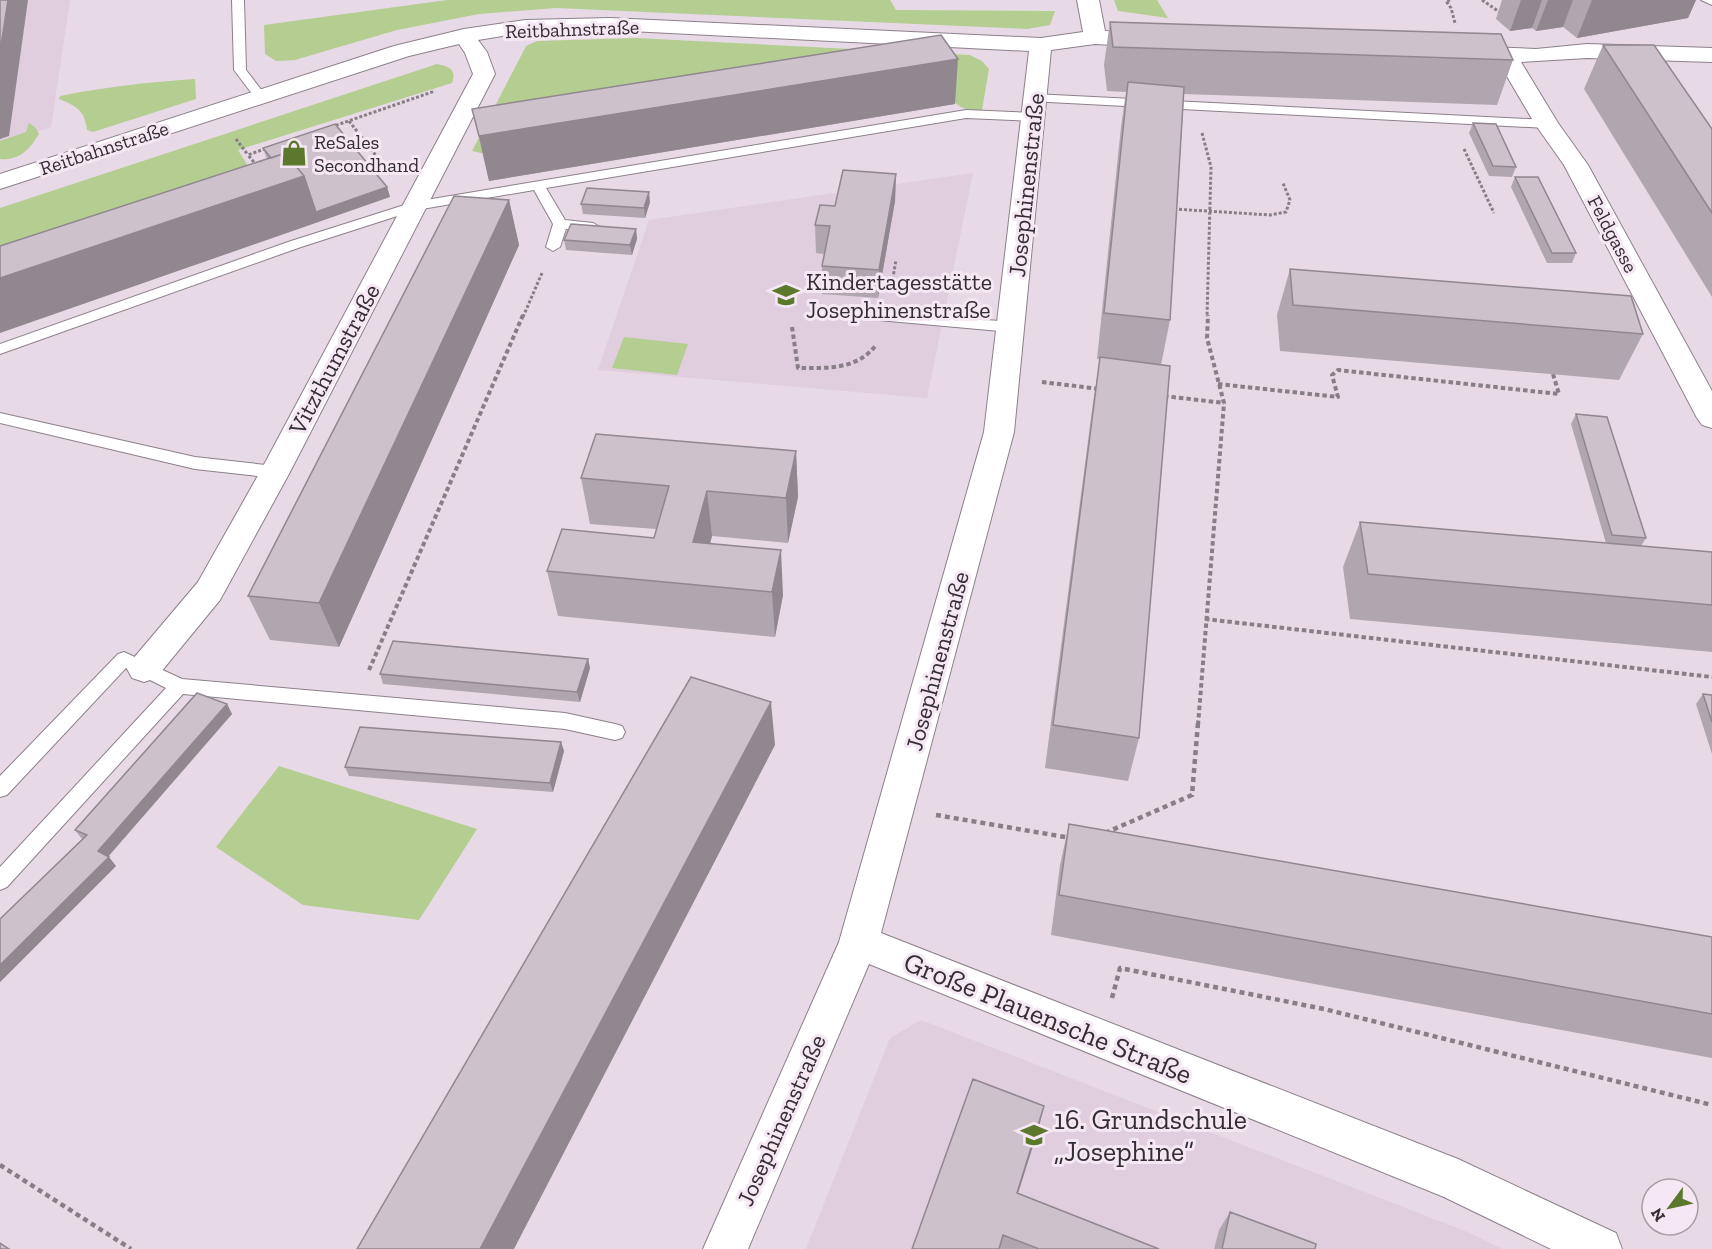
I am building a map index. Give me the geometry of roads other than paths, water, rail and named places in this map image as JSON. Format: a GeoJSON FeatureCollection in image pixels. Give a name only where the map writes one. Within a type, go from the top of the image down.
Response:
{"type":"FeatureCollection","features":[{"type":"Feature","properties":{"kind":"street"},"geometry":{"type":"LineString","coordinates":[[1088,0],[1095,37]]}},
{"type":"Feature","properties":{"kind":"street","name":"Reitbahnstraße"},"geometry":{"type":"LineString","coordinates":[[0,182],[402,51],[464,36],[526,26],[610,24],[1041,45],[1095,37],[1178,41]]}},
{"type":"Feature","properties":{"kind":"street","name":"Vitzthumstraße"},"geometry":{"type":"LineString","coordinates":[[144,669],[209,591],[275,472],[484,74],[476,52],[464,36]]}},
{"type":"Feature","properties":{"kind":"street","name":"Josephinenstraße"},"geometry":{"type":"LineString","coordinates":[[725,1249],[859,942],[999,432],[1041,45]]}},
{"type":"Feature","properties":{"kind":"street"},"geometry":{"type":"LineString","coordinates":[[1440,52],[1536,56],[1587,51],[1712,55]]}},
{"type":"Feature","properties":{"kind":"street","name":"Feldgasse"},"geometry":{"type":"LineString","coordinates":[[1506,55],[1547,124],[1576,165],[1711,415]]}},
{"type":"Feature","properties":{"kind":"street"},"geometry":{"type":"LineString","coordinates":[[1536,56],[1590,65],[1712,71]]}},
{"type":"Feature","properties":{"kind":"street","name":"Große Plauensche Straße"},"geometry":{"type":"LineString","coordinates":[[859,942],[1458,1180],[1600,1249]]}},
{"type":"Feature","properties":{"kind":"lane"},"geometry":{"type":"LineString","coordinates":[[238,0],[240,70],[260,96]]}},
{"type":"Feature","properties":{"kind":"lane"},"geometry":{"type":"LineString","coordinates":[[1707,0],[1712,2]]}},
{"type":"Feature","properties":{"kind":"lane"},"geometry":{"type":"LineString","coordinates":[[0,349],[296,244],[414,206],[966,114],[1034,107],[1194,105],[1454,126],[1547,124]]}},
{"type":"Feature","properties":{"kind":"lane"},"geometry":{"type":"LineString","coordinates":[[538,185],[560,224],[553,248]]}},
{"type":"Feature","properties":{"kind":"lane"},"geometry":{"type":"LineString","coordinates":[[560,224],[607,228]]}},
{"type":"Feature","properties":{"kind":"lane"},"geometry":{"type":"LineString","coordinates":[[817,311],[1011,327]]}},
{"type":"Feature","properties":{"kind":"lane"},"geometry":{"type":"LineString","coordinates":[[0,418],[195,463],[275,472]]}},
{"type":"Feature","properties":{"kind":"lane"},"geometry":{"type":"LineString","coordinates":[[0,789],[124,659],[179,686],[565,721],[615,732]]}},
{"type":"Feature","properties":{"kind":"lane"},"geometry":{"type":"LineString","coordinates":[[0,881],[179,686]]}},
{"type":"Feature","properties":{"kind":"place","name":"ReSales Secondhand"},"geometry":{"type":"Point","coordinates":[294,153]}},
{"type":"Feature","properties":{"kind":"place","name":"Kindertagesstätte Josephinenstraße"},"geometry":{"type":"Point","coordinates":[786,295]}},
{"type":"Feature","properties":{"kind":"place","name":"16. Grundschule „Josephine“"},"geometry":{"type":"Point","coordinates":[1034,1135]}}]}
